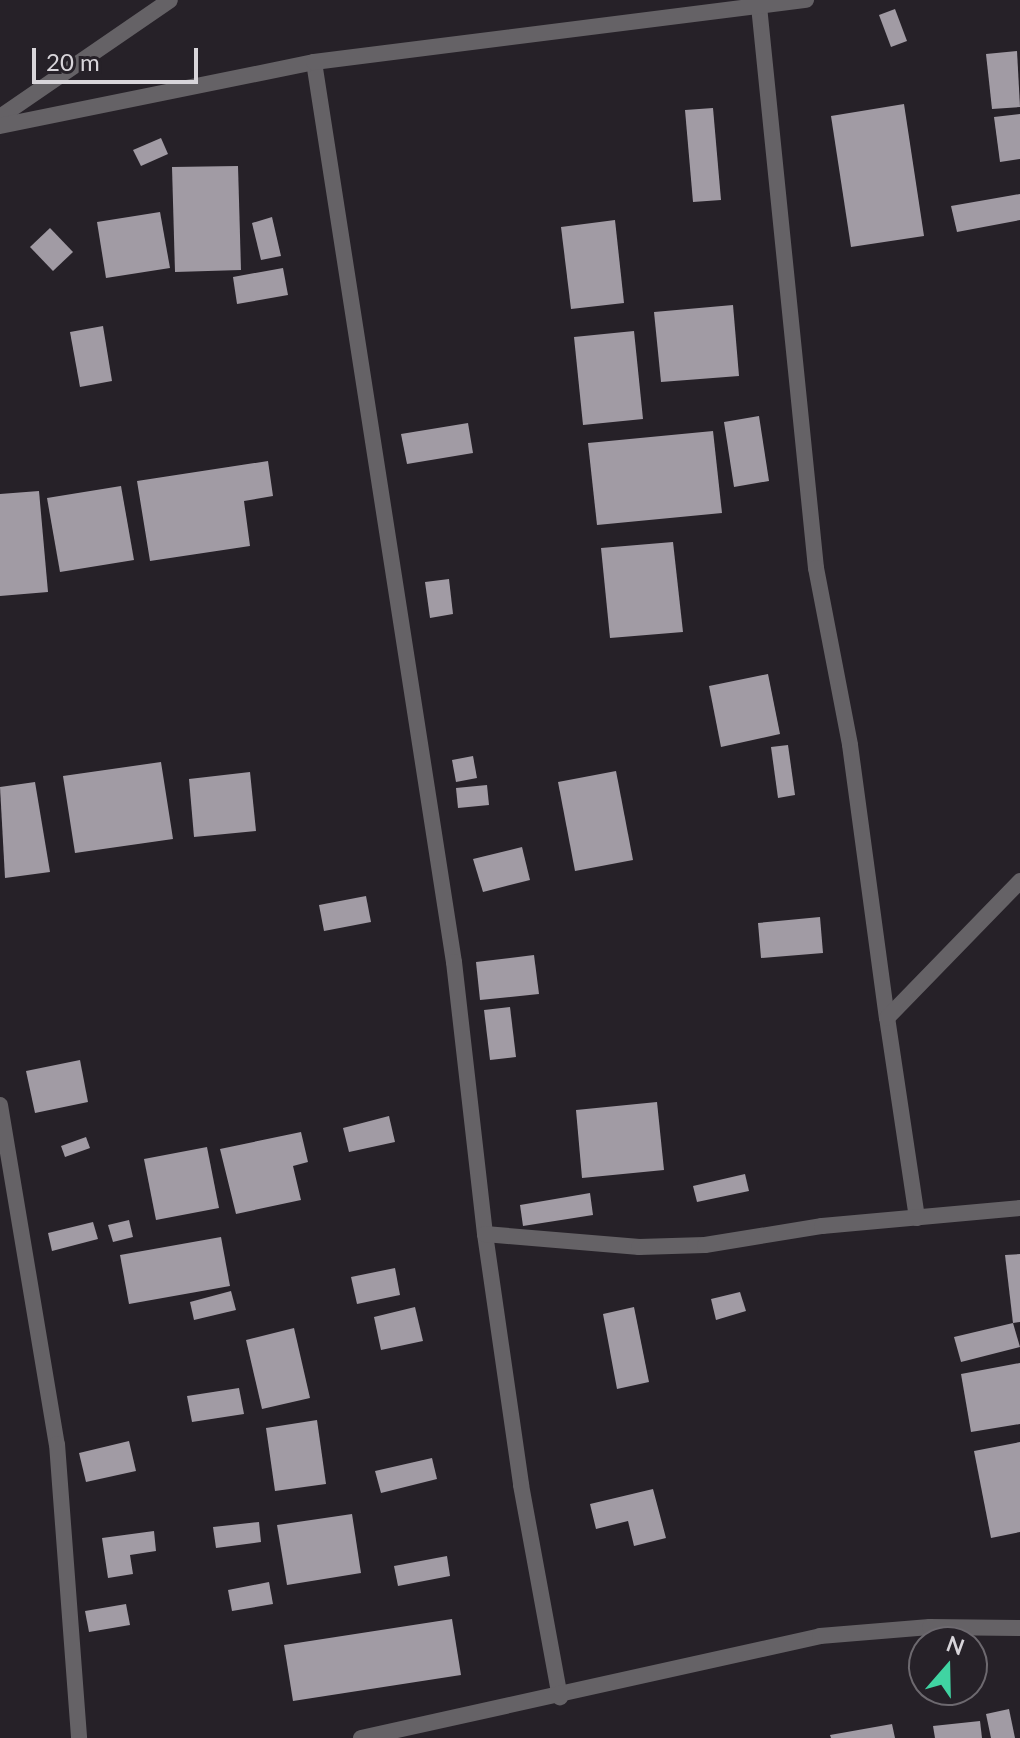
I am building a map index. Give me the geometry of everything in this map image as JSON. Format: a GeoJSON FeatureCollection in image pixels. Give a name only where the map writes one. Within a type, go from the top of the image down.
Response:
{"type":"FeatureCollection","features":[{"type":"Feature","properties":{"kind":"street"},"geometry":{"type":"LineString","coordinates":[[0,117],[170,0]]}},
{"type":"Feature","properties":{"kind":"street"},"geometry":{"type":"LineString","coordinates":[[0,126],[314,62],[806,0]]}},
{"type":"Feature","properties":{"kind":"street"},"geometry":{"type":"LineString","coordinates":[[759,6],[790,350],[816,568],[850,745],[917,1218]]}},
{"type":"Feature","properties":{"kind":"street"},"geometry":{"type":"LineString","coordinates":[[314,62],[454,962],[485,1234],[560,1697]]}},
{"type":"Feature","properties":{"kind":"street"},"geometry":{"type":"LineString","coordinates":[[887,1018],[1020,881]]}},
{"type":"Feature","properties":{"kind":"street"},"geometry":{"type":"LineString","coordinates":[[0,1105],[57,1444],[79,1738]]}},
{"type":"Feature","properties":{"kind":"street"},"geometry":{"type":"LineString","coordinates":[[485,1234],[639,1247],[705,1245],[822,1226],[1020,1208]]}},
{"type":"Feature","properties":{"kind":"street"},"geometry":{"type":"LineString","coordinates":[[361,1738],[560,1697],[820,1636],[930,1627],[1020,1628]]}},
{"type":"Feature","properties":{"kind":"building"},"geometry":{"type":"Polygon","coordinates":[[[895,9],[907,41],[891,47],[879,15],[895,9]]]}},
{"type":"Feature","properties":{"kind":"building"},"geometry":{"type":"Polygon","coordinates":[[[1017,51],[1020,107],[992,109],[986,54],[1017,51]]]}},
{"type":"Feature","properties":{"kind":"building"},"geometry":{"type":"Polygon","coordinates":[[[904,104],[924,236],[851,247],[831,116],[904,104]]]}},
{"type":"Feature","properties":{"kind":"building"},"geometry":{"type":"Polygon","coordinates":[[[713,108],[721,200],[693,202],[685,110],[713,108]]]}},
{"type":"Feature","properties":{"kind":"building"},"geometry":{"type":"Polygon","coordinates":[[[1020,114],[1020,159],[1000,162],[994,117],[1020,114]]]}},
{"type":"Feature","properties":{"kind":"building"},"geometry":{"type":"Polygon","coordinates":[[[161,138],[168,154],[141,166],[133,150],[161,138]]]}},
{"type":"Feature","properties":{"kind":"building"},"geometry":{"type":"Polygon","coordinates":[[[238,166],[241,270],[175,272],[172,167],[238,166]]]}},
{"type":"Feature","properties":{"kind":"building"},"geometry":{"type":"Polygon","coordinates":[[[1020,194],[1020,220],[957,232],[951,206],[1020,194]]]}},
{"type":"Feature","properties":{"kind":"building"},"geometry":{"type":"Polygon","coordinates":[[[160,212],[170,268],[106,278],[97,222],[160,212]]]}},
{"type":"Feature","properties":{"kind":"building"},"geometry":{"type":"Polygon","coordinates":[[[272,217],[281,256],[261,260],[252,223],[272,217]]]}},
{"type":"Feature","properties":{"kind":"building"},"geometry":{"type":"Polygon","coordinates":[[[615,220],[624,303],[571,309],[561,227],[615,220]]]}},
{"type":"Feature","properties":{"kind":"building"},"geometry":{"type":"Polygon","coordinates":[[[50,228],[73,252],[53,271],[30,247],[50,228]]]}},
{"type":"Feature","properties":{"kind":"building"},"geometry":{"type":"Polygon","coordinates":[[[283,268],[288,295],[237,304],[233,277],[283,268]]]}},
{"type":"Feature","properties":{"kind":"building"},"geometry":{"type":"Polygon","coordinates":[[[733,305],[739,376],[661,382],[654,312],[733,305]]]}},
{"type":"Feature","properties":{"kind":"building"},"geometry":{"type":"Polygon","coordinates":[[[103,326],[112,381],[80,387],[70,332],[103,326]]]}},
{"type":"Feature","properties":{"kind":"building"},"geometry":{"type":"Polygon","coordinates":[[[634,331],[643,419],[583,425],[574,337],[634,331]]]}},
{"type":"Feature","properties":{"kind":"building"},"geometry":{"type":"Polygon","coordinates":[[[759,416],[769,481],[734,487],[724,422],[759,416]]]}},
{"type":"Feature","properties":{"kind":"building"},"geometry":{"type":"Polygon","coordinates":[[[468,423],[473,453],[407,464],[401,434],[468,423]]]}},
{"type":"Feature","properties":{"kind":"building"},"geometry":{"type":"Polygon","coordinates":[[[713,431],[722,513],[597,525],[588,443],[713,431]]]}},
{"type":"Feature","properties":{"kind":"building"},"geometry":{"type":"Polygon","coordinates":[[[268,461],[273,496],[244,501],[250,546],[150,561],[137,481],[268,461]]]}},
{"type":"Feature","properties":{"kind":"building"},"geometry":{"type":"Polygon","coordinates":[[[121,486],[134,560],[60,572],[47,498],[121,486]]]}},
{"type":"Feature","properties":{"kind":"building"},"geometry":{"type":"Polygon","coordinates":[[[39,491],[48,592],[0,596],[0,494],[39,491]]]}},
{"type":"Feature","properties":{"kind":"building"},"geometry":{"type":"Polygon","coordinates":[[[673,542],[683,632],[610,638],[601,548],[673,542]]]}},
{"type":"Feature","properties":{"kind":"building"},"geometry":{"type":"Polygon","coordinates":[[[449,579],[453,614],[430,618],[425,582],[449,579]]]}},
{"type":"Feature","properties":{"kind":"building"},"geometry":{"type":"Polygon","coordinates":[[[768,674],[780,734],[721,747],[709,686],[768,674]]]}},
{"type":"Feature","properties":{"kind":"building"},"geometry":{"type":"Polygon","coordinates":[[[788,745],[795,795],[778,798],[771,747],[788,745]]]}},
{"type":"Feature","properties":{"kind":"building"},"geometry":{"type":"Polygon","coordinates":[[[473,756],[477,778],[456,782],[452,760],[473,756]]]}},
{"type":"Feature","properties":{"kind":"building"},"geometry":{"type":"Polygon","coordinates":[[[161,762],[173,839],[75,853],[63,776],[161,762]]]}},
{"type":"Feature","properties":{"kind":"building"},"geometry":{"type":"Polygon","coordinates":[[[616,771],[633,860],[575,871],[558,782],[616,771]]]}},
{"type":"Feature","properties":{"kind":"building"},"geometry":{"type":"Polygon","coordinates":[[[250,772],[256,831],[194,837],[189,779],[250,772]]]}},
{"type":"Feature","properties":{"kind":"building"},"geometry":{"type":"Polygon","coordinates":[[[35,782],[50,872],[5,878],[0,787],[35,782]]]}},
{"type":"Feature","properties":{"kind":"building"},"geometry":{"type":"Polygon","coordinates":[[[487,785],[489,805],[458,808],[456,788],[487,785]]]}},
{"type":"Feature","properties":{"kind":"building"},"geometry":{"type":"Polygon","coordinates":[[[522,847],[530,880],[483,892],[473,859],[522,847]]]}},
{"type":"Feature","properties":{"kind":"building"},"geometry":{"type":"Polygon","coordinates":[[[366,896],[371,922],[324,931],[319,905],[366,896]]]}},
{"type":"Feature","properties":{"kind":"building"},"geometry":{"type":"Polygon","coordinates":[[[820,917],[823,953],[761,958],[758,923],[820,917]]]}},
{"type":"Feature","properties":{"kind":"building"},"geometry":{"type":"Polygon","coordinates":[[[534,955],[539,994],[480,1000],[476,962],[534,955]]]}},
{"type":"Feature","properties":{"kind":"building"},"geometry":{"type":"Polygon","coordinates":[[[510,1007],[516,1057],[490,1060],[484,1010],[510,1007]]]}},
{"type":"Feature","properties":{"kind":"building"},"geometry":{"type":"Polygon","coordinates":[[[80,1060],[88,1102],[35,1113],[26,1071],[80,1060]]]}},
{"type":"Feature","properties":{"kind":"building"},"geometry":{"type":"Polygon","coordinates":[[[657,1102],[664,1170],[582,1178],[576,1110],[657,1102]]]}},
{"type":"Feature","properties":{"kind":"building"},"geometry":{"type":"Polygon","coordinates":[[[389,1116],[395,1142],[349,1152],[343,1128],[389,1116]]]}},
{"type":"Feature","properties":{"kind":"building"},"geometry":{"type":"Polygon","coordinates":[[[301,1132],[308,1162],[293,1166],[301,1200],[236,1214],[220,1149],[301,1132]]]}},
{"type":"Feature","properties":{"kind":"building"},"geometry":{"type":"Polygon","coordinates":[[[86,1137],[90,1148],[65,1157],[61,1146],[86,1137]]]}},
{"type":"Feature","properties":{"kind":"building"},"geometry":{"type":"Polygon","coordinates":[[[207,1147],[219,1208],[156,1220],[144,1159],[207,1147]]]}},
{"type":"Feature","properties":{"kind":"building"},"geometry":{"type":"Polygon","coordinates":[[[745,1174],[749,1191],[697,1202],[693,1186],[745,1174]]]}},
{"type":"Feature","properties":{"kind":"building"},"geometry":{"type":"Polygon","coordinates":[[[590,1193],[593,1215],[523,1226],[520,1205],[590,1193]]]}},
{"type":"Feature","properties":{"kind":"building"},"geometry":{"type":"Polygon","coordinates":[[[129,1220],[133,1237],[113,1242],[108,1225],[129,1220]]]}},
{"type":"Feature","properties":{"kind":"building"},"geometry":{"type":"Polygon","coordinates":[[[93,1222],[98,1239],[52,1251],[48,1233],[93,1222]]]}},
{"type":"Feature","properties":{"kind":"building"},"geometry":{"type":"Polygon","coordinates":[[[221,1237],[230,1286],[129,1304],[120,1255],[221,1237]]]}},
{"type":"Feature","properties":{"kind":"building"},"geometry":{"type":"Polygon","coordinates":[[[1020,1254],[1020,1322],[1013,1323],[1005,1255],[1020,1254]]]}},
{"type":"Feature","properties":{"kind":"building"},"geometry":{"type":"Polygon","coordinates":[[[395,1268],[400,1295],[357,1304],[351,1277],[395,1268]]]}},
{"type":"Feature","properties":{"kind":"building"},"geometry":{"type":"Polygon","coordinates":[[[231,1291],[236,1310],[194,1320],[190,1302],[231,1291]]]}},
{"type":"Feature","properties":{"kind":"building"},"geometry":{"type":"Polygon","coordinates":[[[740,1292],[746,1311],[716,1320],[711,1299],[740,1292]]]}},
{"type":"Feature","properties":{"kind":"building"},"geometry":{"type":"Polygon","coordinates":[[[415,1307],[423,1341],[381,1350],[374,1317],[415,1307]]]}},
{"type":"Feature","properties":{"kind":"building"},"geometry":{"type":"Polygon","coordinates":[[[634,1307],[649,1382],[617,1389],[603,1314],[634,1307]]]}},
{"type":"Feature","properties":{"kind":"building"},"geometry":{"type":"Polygon","coordinates":[[[1013,1323],[1020,1347],[961,1362],[954,1337],[1013,1323]]]}},
{"type":"Feature","properties":{"kind":"building"},"geometry":{"type":"Polygon","coordinates":[[[294,1328],[310,1398],[262,1409],[246,1340],[294,1328]]]}},
{"type":"Feature","properties":{"kind":"building"},"geometry":{"type":"Polygon","coordinates":[[[1020,1363],[1020,1424],[971,1432],[961,1374],[1020,1363]]]}},
{"type":"Feature","properties":{"kind":"building"},"geometry":{"type":"Polygon","coordinates":[[[239,1388],[244,1414],[192,1422],[187,1396],[239,1388]]]}},
{"type":"Feature","properties":{"kind":"building"},"geometry":{"type":"Polygon","coordinates":[[[317,1420],[326,1484],[275,1491],[266,1428],[317,1420]]]}},
{"type":"Feature","properties":{"kind":"building"},"geometry":{"type":"Polygon","coordinates":[[[129,1441],[136,1471],[86,1482],[79,1453],[129,1441]]]}},
{"type":"Feature","properties":{"kind":"building"},"geometry":{"type":"Polygon","coordinates":[[[1020,1442],[1020,1532],[991,1538],[974,1451],[1020,1442]]]}},
{"type":"Feature","properties":{"kind":"building"},"geometry":{"type":"Polygon","coordinates":[[[432,1458],[437,1479],[381,1493],[375,1471],[432,1458]]]}},
{"type":"Feature","properties":{"kind":"building"},"geometry":{"type":"Polygon","coordinates":[[[653,1489],[666,1538],[634,1546],[628,1521],[596,1529],[590,1504],[653,1489]]]}},
{"type":"Feature","properties":{"kind":"building"},"geometry":{"type":"Polygon","coordinates":[[[352,1514],[361,1573],[287,1585],[277,1525],[352,1514]]]}},
{"type":"Feature","properties":{"kind":"building"},"geometry":{"type":"Polygon","coordinates":[[[259,1522],[261,1542],[216,1548],[213,1527],[259,1522]]]}},
{"type":"Feature","properties":{"kind":"building"},"geometry":{"type":"Polygon","coordinates":[[[154,1531],[156,1551],[130,1555],[133,1574],[108,1578],[102,1538],[154,1531]]]}},
{"type":"Feature","properties":{"kind":"building"},"geometry":{"type":"Polygon","coordinates":[[[447,1556],[450,1576],[398,1586],[394,1566],[447,1556]]]}},
{"type":"Feature","properties":{"kind":"building"},"geometry":{"type":"Polygon","coordinates":[[[269,1582],[273,1604],[232,1611],[228,1590],[269,1582]]]}},
{"type":"Feature","properties":{"kind":"building"},"geometry":{"type":"Polygon","coordinates":[[[126,1604],[130,1625],[89,1632],[85,1611],[126,1604]]]}},
{"type":"Feature","properties":{"kind":"building"},"geometry":{"type":"Polygon","coordinates":[[[452,1619],[461,1675],[293,1701],[284,1645],[452,1619]]]}},
{"type":"Feature","properties":{"kind":"building"},"geometry":{"type":"Polygon","coordinates":[[[1009,1709],[1015,1738],[991,1738],[986,1714],[1009,1709]]]}},
{"type":"Feature","properties":{"kind":"building"},"geometry":{"type":"Polygon","coordinates":[[[980,1721],[982,1738],[935,1738],[933,1726],[980,1721]]]}},
{"type":"Feature","properties":{"kind":"building"},"geometry":{"type":"Polygon","coordinates":[[[892,1724],[895,1738],[831,1738],[830,1735],[892,1724]]]}}]}
